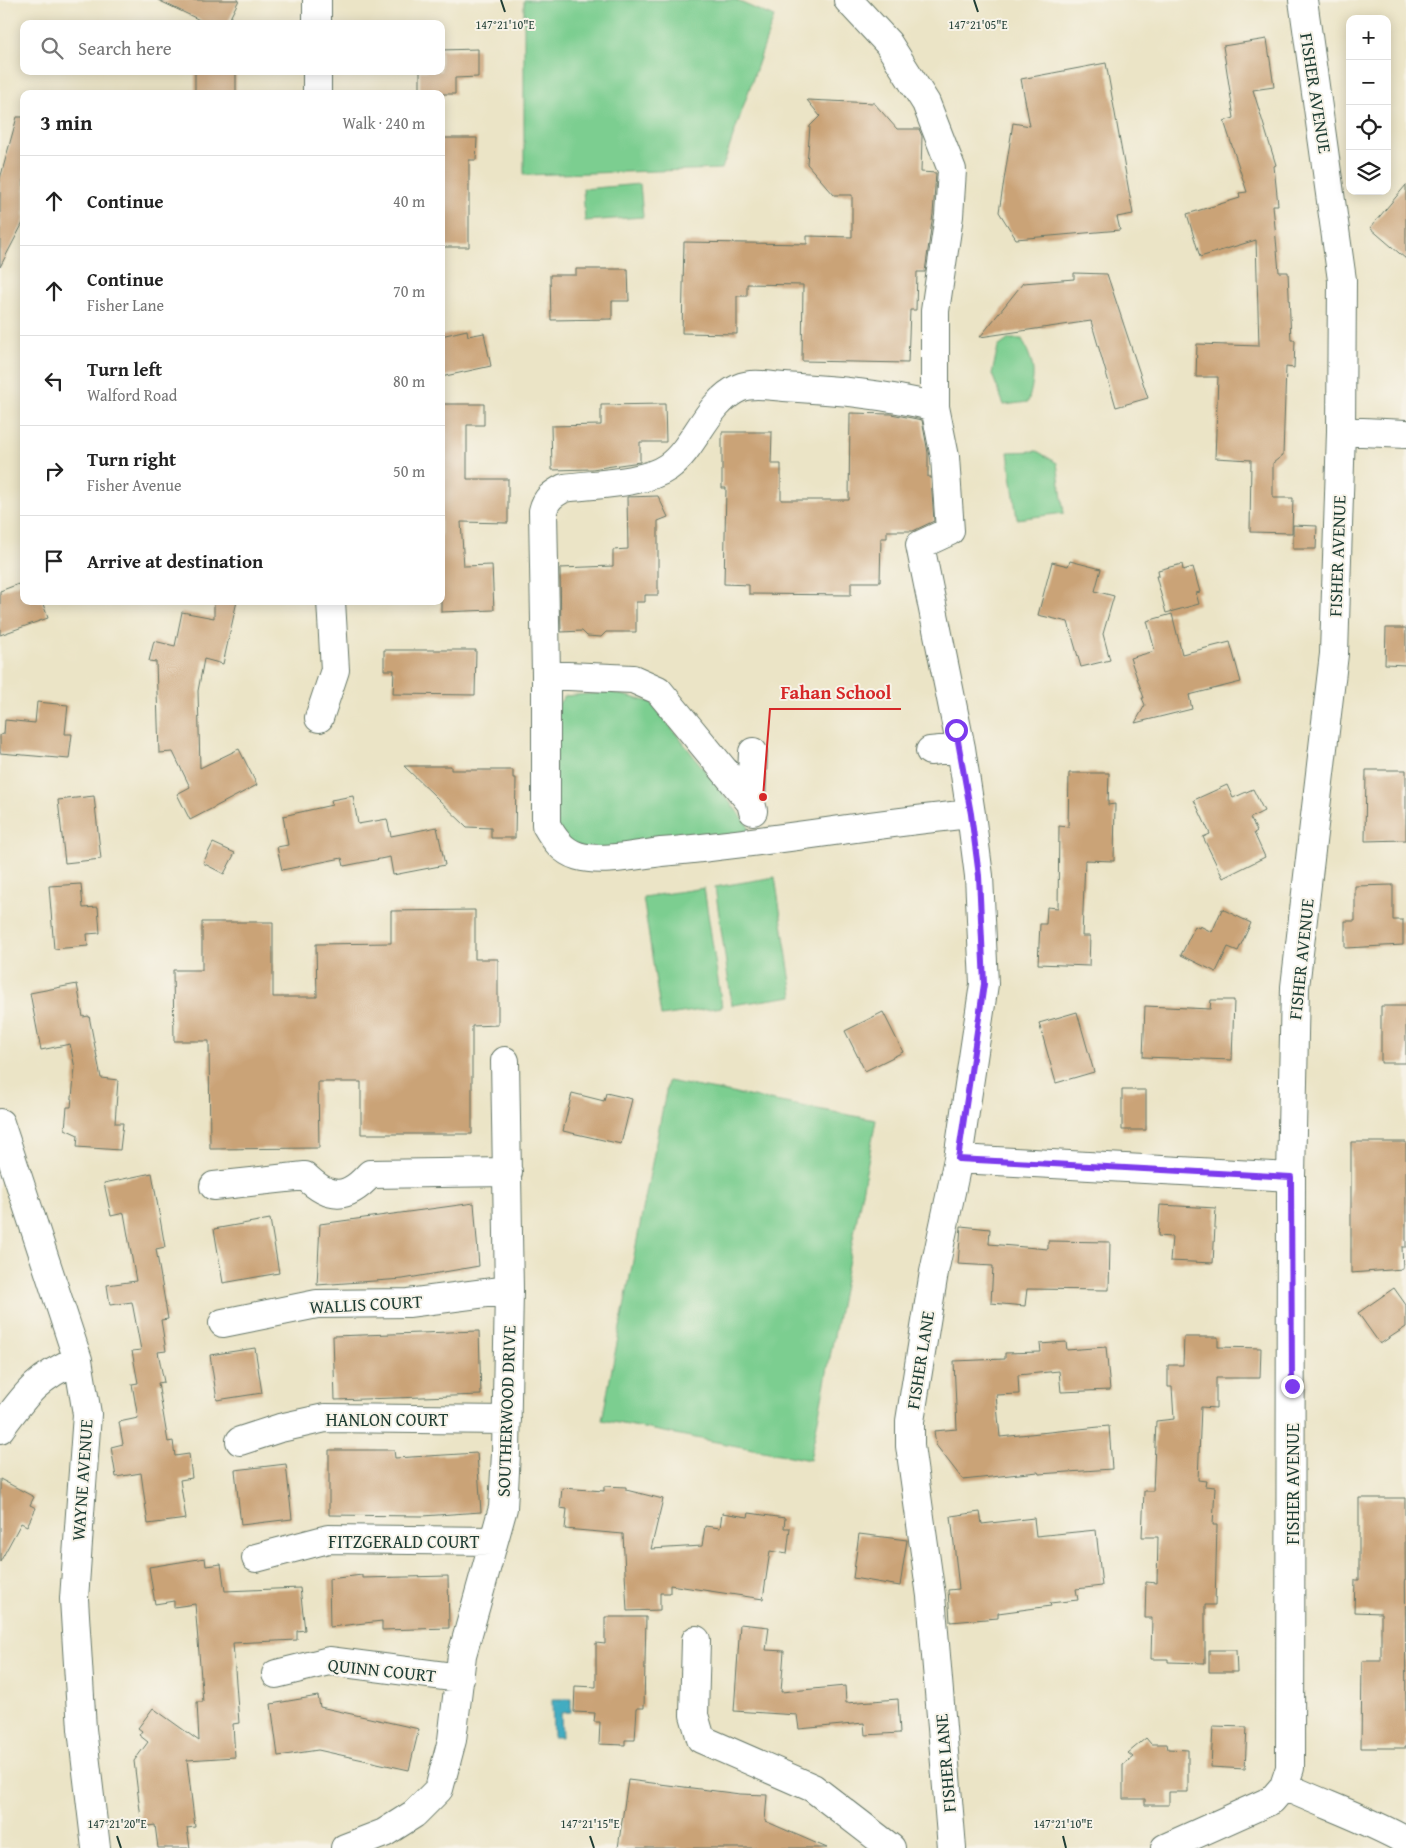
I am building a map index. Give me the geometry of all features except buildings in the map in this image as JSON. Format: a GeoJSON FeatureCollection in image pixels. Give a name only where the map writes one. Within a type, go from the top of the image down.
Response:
{"type":"FeatureCollection","features":[{"type":"Feature","properties":{"kind":"street"},"geometry":{"type":"LineString","coordinates":[[317,0],[317,20]]}},
{"type":"Feature","properties":{"kind":"street"},"geometry":{"type":"LineString","coordinates":[[848,0],[888,43],[926,103],[952,170],[949,216],[935,311],[935,407],[888,396],[840,390],[749,385],[731,392],[677,458],[667,467],[646,477],[564,488],[553,493],[544,504],[543,511],[546,825],[558,844],[565,850],[589,858],[730,846],[767,839],[971,814]]}},
{"type":"Feature","properties":{"kind":"street","name":"FISHER AVENUE"},"geometry":{"type":"LineString","coordinates":[[1284,1786],[1290,1768],[1291,1711],[1291,1177],[1294,987],[1334,654],[1341,430],[1342,280],[1303,0]]}},
{"type":"Feature","properties":{"kind":"street"},"geometry":{"type":"LineString","coordinates":[[317,75],[317,90]]}},
{"type":"Feature","properties":{"kind":"street","name":"FISHER LANE"},"geometry":{"type":"LineString","coordinates":[[935,407],[945,457],[950,531],[920,545],[961,748],[971,814],[979,876],[984,984],[958,1159],[934,1272],[910,1421],[910,1446],[931,1596],[952,1848]]}},
{"type":"Feature","properties":{"kind":"street"},"geometry":{"type":"LineString","coordinates":[[1341,430],[1406,434]]}},
{"type":"Feature","properties":{"kind":"street"},"geometry":{"type":"LineString","coordinates":[[319,718],[336,670],[331,605]]}},
{"type":"Feature","properties":{"kind":"street"},"geometry":{"type":"LineString","coordinates":[[546,675],[633,679],[658,690],[751,803]]}},
{"type":"Feature","properties":{"kind":"street"},"geometry":{"type":"LineString","coordinates":[[930,751],[961,748]]}},
{"type":"Feature","properties":{"kind":"street"},"geometry":{"type":"LineString","coordinates":[[753,752],[751,803],[755,818],[767,839]]}},
{"type":"Feature","properties":{"kind":"street","name":"SOUTHERWOOD DRIVE"},"geometry":{"type":"LineString","coordinates":[[345,1848],[384,1833],[414,1814],[440,1788],[452,1740],[462,1655],[502,1508],[507,1420],[509,1290],[505,1061]]}},
{"type":"Feature","properties":{"kind":"street","name":"WAYNE AVENUE"},"geometry":{"type":"LineString","coordinates":[[0,1123],[78,1360],[87,1414],[74,1599],[82,1729],[96,1848]]}},
{"type":"Feature","properties":{"kind":"street"},"geometry":{"type":"LineString","coordinates":[[958,1159],[1291,1177]]}},
{"type":"Feature","properties":{"kind":"street"},"geometry":{"type":"LineString","coordinates":[[214,1186],[305,1176],[326,1192],[339,1195],[352,1191],[370,1174],[508,1172]]}},
{"type":"Feature","properties":{"kind":"street","name":"WALLIS COURT"},"geometry":{"type":"LineString","coordinates":[[223,1324],[317,1304],[408,1303],[509,1290]]}},
{"type":"Feature","properties":{"kind":"street"},"geometry":{"type":"LineString","coordinates":[[0,1429],[40,1380],[60,1367],[78,1360]]}},
{"type":"Feature","properties":{"kind":"street","name":"HANLON COURT"},"geometry":{"type":"LineString","coordinates":[[240,1441],[280,1428],[324,1418],[507,1420]]}},
{"type":"Feature","properties":{"kind":"street","name":"FITZGERALD COURT"},"geometry":{"type":"LineString","coordinates":[[256,1558],[328,1539],[493,1541]]}},
{"type":"Feature","properties":{"kind":"street"},"geometry":{"type":"LineString","coordinates":[[696,1640],[694,1715],[701,1739],[813,1788],[891,1848]]}},
{"type":"Feature","properties":{"kind":"street","name":"QUINN COURT"},"geometry":{"type":"LineString","coordinates":[[276,1674],[329,1661],[460,1678]]}},
{"type":"Feature","properties":{"kind":"street"},"geometry":{"type":"LineString","coordinates":[[1164,1848],[1272,1800],[1284,1786],[1337,1810],[1374,1823],[1406,1841]]}},
{"type":"Feature","properties":{"kind":"green space"},"geometry":{"type":"Polygon","coordinates":[[[524,0],[735,0],[774,17],[722,169],[524,175],[524,0]]]}},
{"type":"Feature","properties":{"kind":"green space"},"geometry":{"type":"Polygon","coordinates":[[[640,184],[643,217],[585,221],[583,189],[640,184]]]}},
{"type":"Feature","properties":{"kind":"green space"},"geometry":{"type":"Polygon","coordinates":[[[1009,339],[1022,339],[1030,356],[1033,377],[1028,402],[1004,405],[992,374],[998,347],[1009,339]]]}},
{"type":"Feature","properties":{"kind":"green space"},"geometry":{"type":"Polygon","coordinates":[[[1037,451],[1057,463],[1064,513],[1017,519],[1008,452],[1037,451]]]}},
{"type":"Feature","properties":{"kind":"green space"},"geometry":{"type":"Polygon","coordinates":[[[610,692],[651,702],[748,825],[749,838],[597,853],[570,842],[556,827],[554,709],[565,696],[610,692]]]}},
{"type":"Feature","properties":{"kind":"green space"},"geometry":{"type":"Polygon","coordinates":[[[775,877],[793,996],[732,1005],[715,887],[775,877]]]}},
{"type":"Feature","properties":{"kind":"green space"},"geometry":{"type":"Polygon","coordinates":[[[704,888],[722,1007],[661,1016],[643,897],[704,888]]]}},
{"type":"Feature","properties":{"kind":"green space"},"geometry":{"type":"Polygon","coordinates":[[[668,1081],[876,1120],[810,1460],[602,1420],[668,1081]]]}},
{"type":"Feature","properties":{"kind":"water"},"geometry":{"type":"Polygon","coordinates":[[[552,1699],[571,1699],[571,1712],[561,1713],[562,1737],[553,1737],[552,1699]]]}},
{"type":"Feature","properties":{"kind":"place","name":"Fahan School"},"geometry":{"type":"Point","coordinates":[763,797]}},
{"type":"Feature","properties":{"kind":"route"},"geometry":{"type":"LineString","coordinates":[[956,730],[961,748],[979,876],[984,984],[958,1159],[1291,1177],[1292,1386]]}}]}
